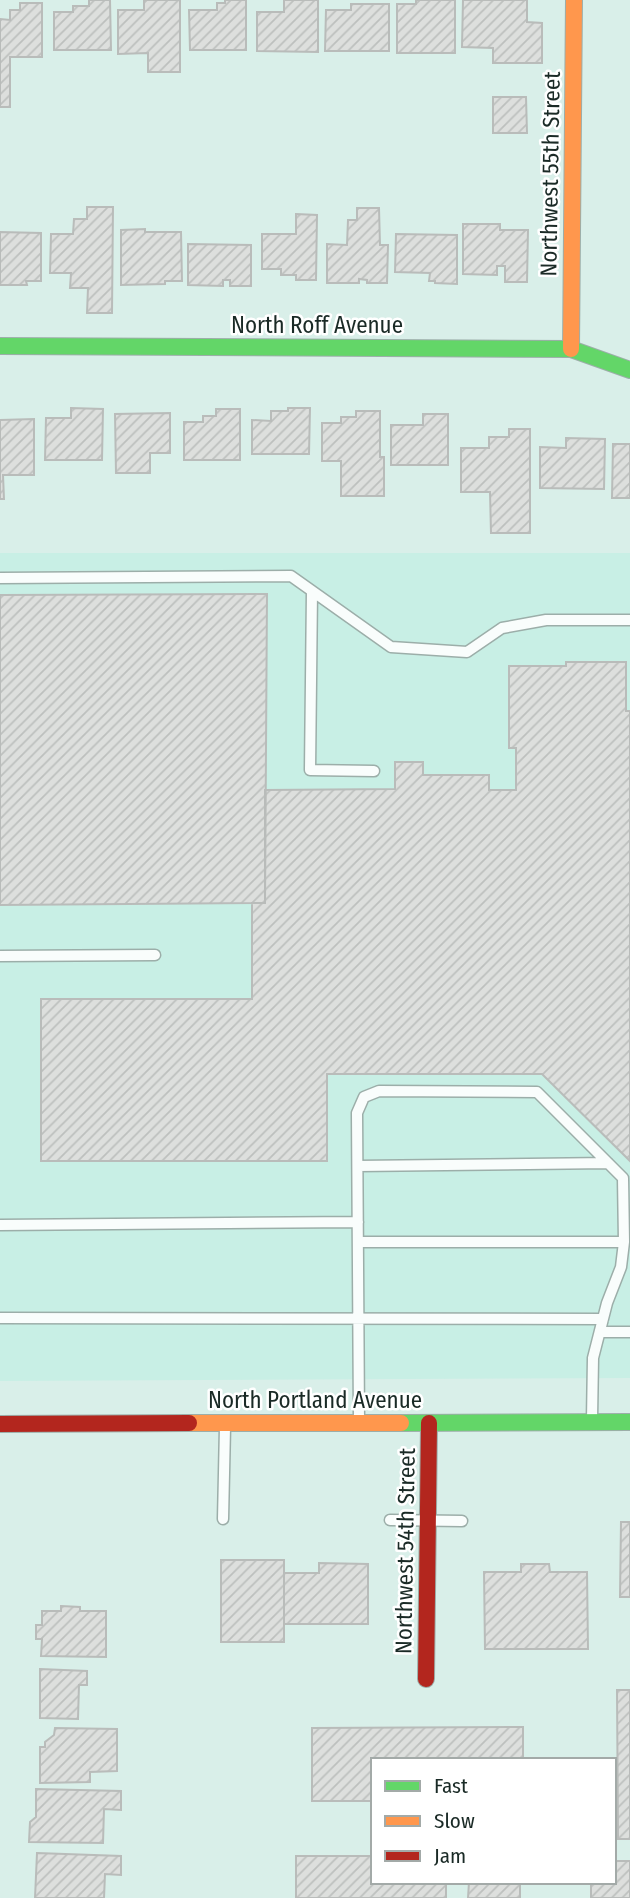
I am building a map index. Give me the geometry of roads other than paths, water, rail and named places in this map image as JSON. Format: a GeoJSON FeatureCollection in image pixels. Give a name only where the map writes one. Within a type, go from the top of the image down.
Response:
{"type":"FeatureCollection","features":[{"type":"Feature","properties":{"kind":"street","name":"Northwest 55th Street"},"geometry":{"type":"LineString","coordinates":[[571,349],[574,0]]}},
{"type":"Feature","properties":{"kind":"street","name":"North Roff Avenue"},"geometry":{"type":"LineString","coordinates":[[0,346],[571,349],[630,370]]}},
{"type":"Feature","properties":{"kind":"street","name":"North Portland Avenue"},"geometry":{"type":"LineString","coordinates":[[0,1424],[630,1422]]}},
{"type":"Feature","properties":{"kind":"street","name":"Northwest 54th Street"},"geometry":{"type":"LineString","coordinates":[[426,1679],[429,1423]]}},
{"type":"Feature","properties":{"kind":"lane"},"geometry":{"type":"LineString","coordinates":[[0,578],[291,576],[391,647],[467,652],[502,628],[546,620],[630,620]]}},
{"type":"Feature","properties":{"kind":"lane"},"geometry":{"type":"LineString","coordinates":[[312,591],[310,770],[374,771]]}},
{"type":"Feature","properties":{"kind":"lane"},"geometry":{"type":"LineString","coordinates":[[0,956],[155,956]]}},
{"type":"Feature","properties":{"kind":"lane"},"geometry":{"type":"LineString","coordinates":[[359,1423],[357,1114],[364,1097],[379,1091],[537,1092],[623,1178],[624,1242],[621,1267],[593,1358],[592,1422]]}},
{"type":"Feature","properties":{"kind":"lane"},"geometry":{"type":"LineString","coordinates":[[358,1166],[608,1163]]}},
{"type":"Feature","properties":{"kind":"lane"},"geometry":{"type":"LineString","coordinates":[[0,1225],[358,1222]]}},
{"type":"Feature","properties":{"kind":"lane"},"geometry":{"type":"LineString","coordinates":[[358,1242],[624,1242]]}},
{"type":"Feature","properties":{"kind":"lane"},"geometry":{"type":"LineString","coordinates":[[0,1318],[603,1319]]}},
{"type":"Feature","properties":{"kind":"lane"},"geometry":{"type":"LineString","coordinates":[[600,1332],[630,1332]]}},
{"type":"Feature","properties":{"kind":"lane"},"geometry":{"type":"LineString","coordinates":[[223,1519],[225,1423]]}},
{"type":"Feature","properties":{"kind":"lane"},"geometry":{"type":"LineString","coordinates":[[390,1520],[461,1521]]}}]}
